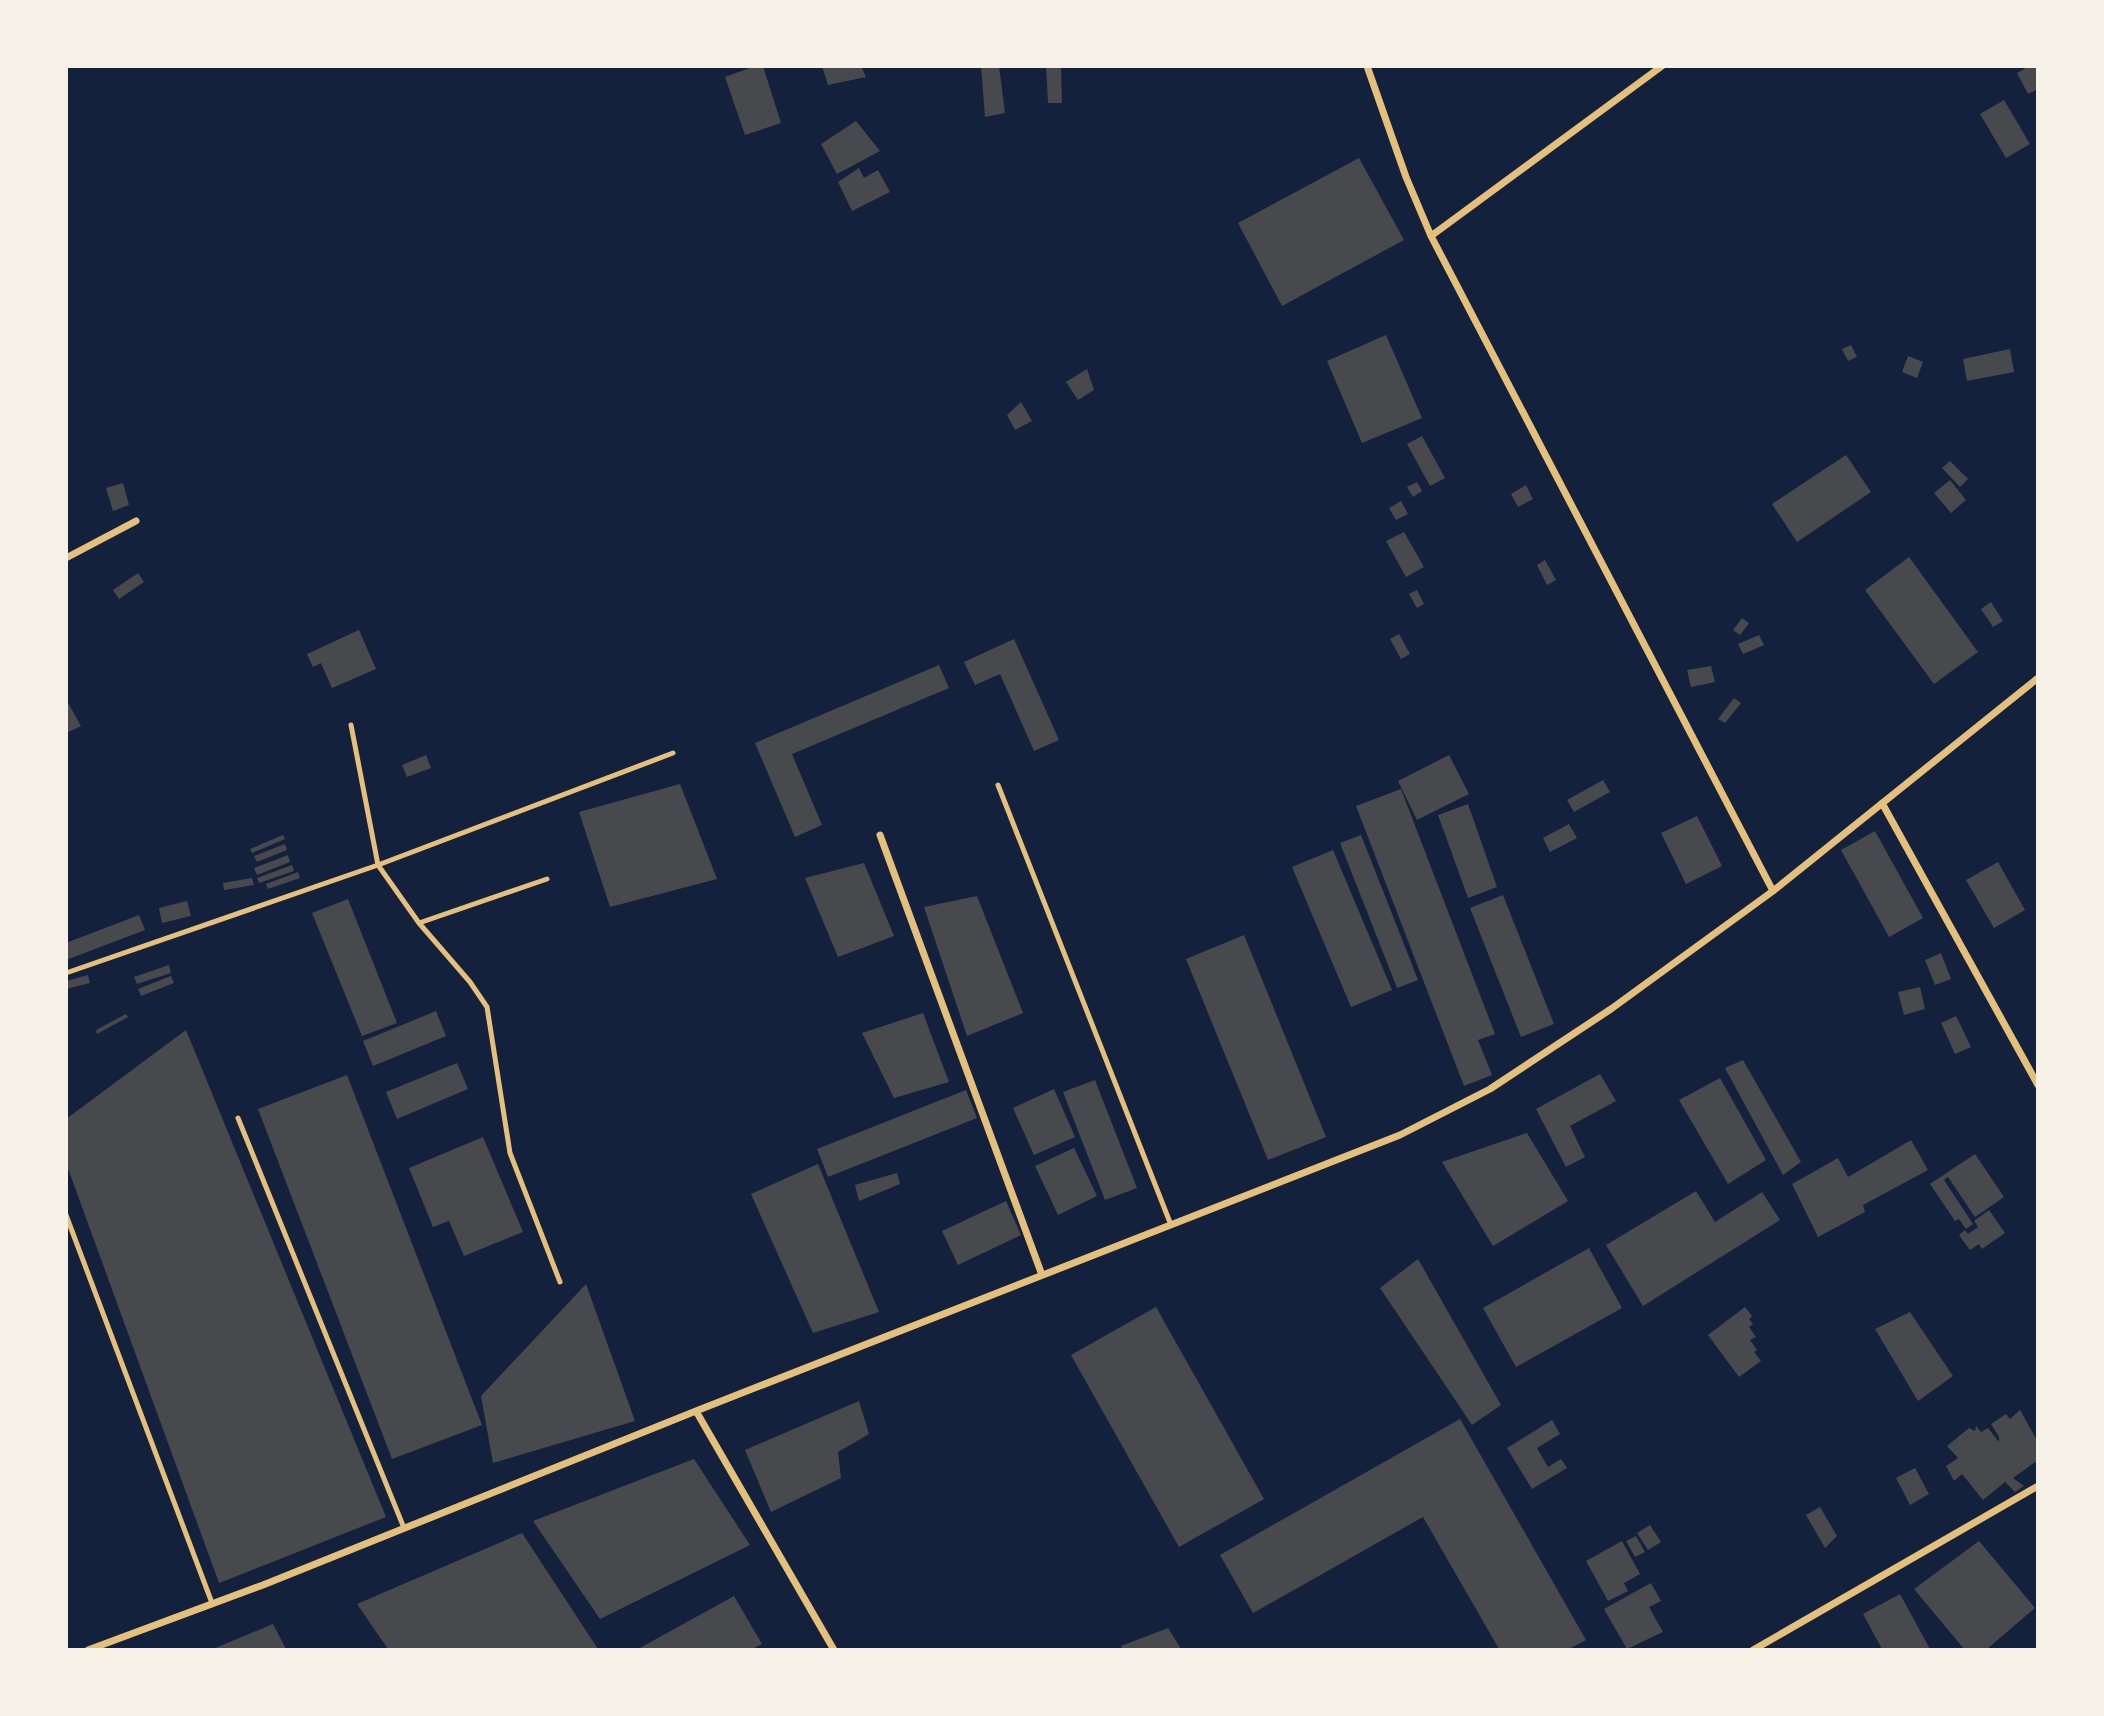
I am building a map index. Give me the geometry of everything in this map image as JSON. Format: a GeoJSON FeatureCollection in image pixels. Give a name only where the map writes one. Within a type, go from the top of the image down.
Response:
{"type":"FeatureCollection","features":[{"type":"Feature","properties":{"kind":"street"},"geometry":{"type":"LineString","coordinates":[[1367,66],[1406,177],[1431,236],[1773,891]]}},
{"type":"Feature","properties":{"kind":"street"},"geometry":{"type":"LineString","coordinates":[[1431,236],[1662,66]]}},
{"type":"Feature","properties":{"kind":"street"},"geometry":{"type":"LineString","coordinates":[[66,558],[136,521]]}},
{"type":"Feature","properties":{"kind":"street"},"geometry":{"type":"LineString","coordinates":[[88,1650],[1400,1135],[1490,1089],[1599,1016],[1773,891],[2038,678]]}},
{"type":"Feature","properties":{"kind":"street"},"geometry":{"type":"LineString","coordinates":[[1882,803],[2038,1085]]}},
{"type":"Feature","properties":{"kind":"street"},"geometry":{"type":"LineString","coordinates":[[880,835],[1042,1275]]}},
{"type":"Feature","properties":{"kind":"street"},"geometry":{"type":"LineString","coordinates":[[696,1411],[834,1650]]}},
{"type":"Feature","properties":{"kind":"street"},"geometry":{"type":"LineString","coordinates":[[1754,1650],[2038,1486]]}},
{"type":"Feature","properties":{"kind":"lane"},"geometry":{"type":"LineString","coordinates":[[351,725],[378,865],[419,923],[470,982],[487,1007],[510,1153],[560,1282]]}},
{"type":"Feature","properties":{"kind":"lane"},"geometry":{"type":"LineString","coordinates":[[66,973],[378,865],[673,753]]}},
{"type":"Feature","properties":{"kind":"lane"},"geometry":{"type":"LineString","coordinates":[[998,785],[1171,1225]]}},
{"type":"Feature","properties":{"kind":"lane"},"geometry":{"type":"LineString","coordinates":[[419,923],[547,878]]}},
{"type":"Feature","properties":{"kind":"lane"},"geometry":{"type":"LineString","coordinates":[[238,1118],[404,1528]]}},
{"type":"Feature","properties":{"kind":"lane"},"geometry":{"type":"LineString","coordinates":[[66,1215],[212,1603]]}},
{"type":"Feature","properties":{"kind":"building"},"geometry":{"type":"Polygon","coordinates":[[[755,66],[763,66],[781,123],[745,135],[725,77],[755,66]]]}},
{"type":"Feature","properties":{"kind":"building"},"geometry":{"type":"Polygon","coordinates":[[[822,66],[861,66],[866,77],[828,85],[822,66]]]}},
{"type":"Feature","properties":{"kind":"building"},"geometry":{"type":"Polygon","coordinates":[[[981,66],[999,66],[1005,113],[985,117],[981,66]]]}},
{"type":"Feature","properties":{"kind":"building"},"geometry":{"type":"Polygon","coordinates":[[[1046,66],[1061,66],[1062,103],[1048,103],[1046,66]]]}},
{"type":"Feature","properties":{"kind":"building"},"geometry":{"type":"Polygon","coordinates":[[[2029,66],[2038,66],[2038,89],[2028,94],[2017,73],[2029,66]]]}},
{"type":"Feature","properties":{"kind":"building"},"geometry":{"type":"Polygon","coordinates":[[[2004,100],[2030,144],[2006,158],[1980,114],[2004,100]]]}},
{"type":"Feature","properties":{"kind":"building"},"geometry":{"type":"Polygon","coordinates":[[[856,121],[880,151],[837,174],[821,144],[856,121]]]}},
{"type":"Feature","properties":{"kind":"building"},"geometry":{"type":"Polygon","coordinates":[[[1359,158],[1404,240],[1282,306],[1238,223],[1359,158]]]}},
{"type":"Feature","properties":{"kind":"building"},"geometry":{"type":"Polygon","coordinates":[[[859,168],[864,178],[878,170],[890,192],[852,211],[838,182],[859,168]]]}},
{"type":"Feature","properties":{"kind":"building"},"geometry":{"type":"Polygon","coordinates":[[[1386,335],[1422,418],[1362,443],[1327,361],[1386,335]]]}},
{"type":"Feature","properties":{"kind":"building"},"geometry":{"type":"Polygon","coordinates":[[[1851,345],[1857,357],[1848,361],[1842,349],[1851,345]]]}},
{"type":"Feature","properties":{"kind":"building"},"geometry":{"type":"Polygon","coordinates":[[[2010,349],[2014,372],[1967,381],[1963,359],[2010,349]]]}},
{"type":"Feature","properties":{"kind":"building"},"geometry":{"type":"Polygon","coordinates":[[[1908,356],[1923,362],[1917,378],[1902,372],[1908,356]]]}},
{"type":"Feature","properties":{"kind":"building"},"geometry":{"type":"Polygon","coordinates":[[[1087,369],[1094,390],[1078,400],[1066,382],[1087,369]]]}},
{"type":"Feature","properties":{"kind":"building"},"geometry":{"type":"Polygon","coordinates":[[[1021,402],[1032,421],[1015,430],[1007,415],[1021,402]]]}},
{"type":"Feature","properties":{"kind":"building"},"geometry":{"type":"Polygon","coordinates":[[[1422,436],[1445,478],[1430,486],[1407,444],[1422,436]]]}},
{"type":"Feature","properties":{"kind":"building"},"geometry":{"type":"Polygon","coordinates":[[[1846,455],[1871,492],[1797,542],[1772,504],[1846,455]]]}},
{"type":"Feature","properties":{"kind":"building"},"geometry":{"type":"Polygon","coordinates":[[[1950,461],[1968,479],[1960,487],[1942,468],[1950,461]]]}},
{"type":"Feature","properties":{"kind":"building"},"geometry":{"type":"Polygon","coordinates":[[[1950,480],[1966,500],[1951,513],[1934,493],[1950,480]]]}},
{"type":"Feature","properties":{"kind":"building"},"geometry":{"type":"Polygon","coordinates":[[[1417,482],[1422,491],[1413,497],[1407,487],[1417,482]]]}},
{"type":"Feature","properties":{"kind":"building"},"geometry":{"type":"Polygon","coordinates":[[[123,483],[129,505],[113,511],[106,488],[123,483]]]}},
{"type":"Feature","properties":{"kind":"building"},"geometry":{"type":"Polygon","coordinates":[[[1526,485],[1533,499],[1518,507],[1511,494],[1526,485]]]}},
{"type":"Feature","properties":{"kind":"building"},"geometry":{"type":"Polygon","coordinates":[[[1401,501],[1408,514],[1396,520],[1389,508],[1401,501]]]}},
{"type":"Feature","properties":{"kind":"building"},"geometry":{"type":"Polygon","coordinates":[[[1404,532],[1424,567],[1406,577],[1386,541],[1404,532]]]}},
{"type":"Feature","properties":{"kind":"building"},"geometry":{"type":"Polygon","coordinates":[[[1909,557],[1978,652],[1934,684],[1865,590],[1909,557]]]}},
{"type":"Feature","properties":{"kind":"building"},"geometry":{"type":"Polygon","coordinates":[[[1545,560],[1556,580],[1547,585],[1537,565],[1545,560]]]}},
{"type":"Feature","properties":{"kind":"building"},"geometry":{"type":"Polygon","coordinates":[[[138,573],[144,582],[119,599],[113,590],[138,573]]]}},
{"type":"Feature","properties":{"kind":"building"},"geometry":{"type":"Polygon","coordinates":[[[1417,590],[1424,604],[1417,608],[1409,594],[1417,590]]]}},
{"type":"Feature","properties":{"kind":"building"},"geometry":{"type":"Polygon","coordinates":[[[1991,602],[2003,621],[1993,627],[1981,609],[1991,602]]]}},
{"type":"Feature","properties":{"kind":"building"},"geometry":{"type":"Polygon","coordinates":[[[1742,618],[1749,623],[1740,635],[1733,630],[1742,618]]]}},
{"type":"Feature","properties":{"kind":"building"},"geometry":{"type":"Polygon","coordinates":[[[359,630],[376,669],[332,688],[321,663],[313,667],[307,654],[359,630]]]}},
{"type":"Feature","properties":{"kind":"building"},"geometry":{"type":"Polygon","coordinates":[[[1399,634],[1410,654],[1401,659],[1390,639],[1399,634]]]}},
{"type":"Feature","properties":{"kind":"building"},"geometry":{"type":"Polygon","coordinates":[[[1759,635],[1764,645],[1743,654],[1738,644],[1759,635]]]}},
{"type":"Feature","properties":{"kind":"building"},"geometry":{"type":"Polygon","coordinates":[[[1014,639],[1059,740],[1034,751],[1000,674],[975,685],[964,662],[1014,639]]]}},
{"type":"Feature","properties":{"kind":"building"},"geometry":{"type":"Polygon","coordinates":[[[939,665],[949,688],[792,754],[822,825],[795,837],[755,743],[939,665]]]}},
{"type":"Feature","properties":{"kind":"building"},"geometry":{"type":"Polygon","coordinates":[[[1711,666],[1715,682],[1691,687],[1687,670],[1711,666]]]}},
{"type":"Feature","properties":{"kind":"building"},"geometry":{"type":"Polygon","coordinates":[[[1734,698],[1741,703],[1725,723],[1718,719],[1734,698]]]}},
{"type":"Feature","properties":{"kind":"building"},"geometry":{"type":"Polygon","coordinates":[[[66,699],[81,726],[66,733],[66,699]]]}},
{"type":"Feature","properties":{"kind":"building"},"geometry":{"type":"Polygon","coordinates":[[[426,755],[431,768],[407,777],[402,765],[426,755]]]}},
{"type":"Feature","properties":{"kind":"building"},"geometry":{"type":"Polygon","coordinates":[[[1449,755],[1469,794],[1417,820],[1398,781],[1449,755]]]}},
{"type":"Feature","properties":{"kind":"building"},"geometry":{"type":"Polygon","coordinates":[[[1603,780],[1610,792],[1574,812],[1567,800],[1603,780]]]}},
{"type":"Feature","properties":{"kind":"building"},"geometry":{"type":"Polygon","coordinates":[[[680,784],[717,879],[610,907],[579,812],[680,784]]]}},
{"type":"Feature","properties":{"kind":"building"},"geometry":{"type":"Polygon","coordinates":[[[1401,789],[1495,1034],[1478,1040],[1492,1075],[1464,1086],[1356,806],[1401,789]]]}},
{"type":"Feature","properties":{"kind":"building"},"geometry":{"type":"Polygon","coordinates":[[[1468,804],[1497,887],[1468,898],[1438,815],[1468,804]]]}},
{"type":"Feature","properties":{"kind":"building"},"geometry":{"type":"Polygon","coordinates":[[[1697,816],[1722,866],[1686,884],[1661,833],[1697,816]]]}},
{"type":"Feature","properties":{"kind":"building"},"geometry":{"type":"Polygon","coordinates":[[[1569,824],[1577,838],[1550,852],[1543,838],[1569,824]]]}},
{"type":"Feature","properties":{"kind":"building"},"geometry":{"type":"Polygon","coordinates":[[[1875,831],[1923,918],[1889,937],[1841,850],[1875,831]]]}},
{"type":"Feature","properties":{"kind":"building"},"geometry":{"type":"Polygon","coordinates":[[[283,835],[285,839],[252,853],[250,849],[283,835]]]}},
{"type":"Feature","properties":{"kind":"building"},"geometry":{"type":"Polygon","coordinates":[[[1361,835],[1418,980],[1397,988],[1340,843],[1361,835]]]}},
{"type":"Feature","properties":{"kind":"building"},"geometry":{"type":"Polygon","coordinates":[[[285,844],[287,850],[257,862],[254,856],[285,844]]]}},
{"type":"Feature","properties":{"kind":"building"},"geometry":{"type":"Polygon","coordinates":[[[1333,850],[1392,990],[1351,1007],[1292,867],[1333,850]]]}},
{"type":"Feature","properties":{"kind":"building"},"geometry":{"type":"Polygon","coordinates":[[[288,855],[290,862],[257,875],[254,868],[288,855]]]}},
{"type":"Feature","properties":{"kind":"building"},"geometry":{"type":"Polygon","coordinates":[[[1998,862],[2025,910],[1994,928],[1966,880],[1998,862]]]}},
{"type":"Feature","properties":{"kind":"building"},"geometry":{"type":"Polygon","coordinates":[[[864,863],[894,936],[838,957],[805,878],[864,863]]]}},
{"type":"Feature","properties":{"kind":"building"},"geometry":{"type":"Polygon","coordinates":[[[292,865],[294,871],[259,883],[257,878],[292,865]]]}},
{"type":"Feature","properties":{"kind":"building"},"geometry":{"type":"Polygon","coordinates":[[[298,872],[300,878],[268,889],[266,884],[298,872]]]}},
{"type":"Feature","properties":{"kind":"building"},"geometry":{"type":"Polygon","coordinates":[[[252,878],[254,885],[224,890],[223,883],[252,878]]]}},
{"type":"Feature","properties":{"kind":"building"},"geometry":{"type":"Polygon","coordinates":[[[1503,895],[1554,1024],[1521,1037],[1470,908],[1503,895]]]}},
{"type":"Feature","properties":{"kind":"building"},"geometry":{"type":"Polygon","coordinates":[[[977,896],[1023,1013],[967,1036],[924,907],[977,896]]]}},
{"type":"Feature","properties":{"kind":"building"},"geometry":{"type":"Polygon","coordinates":[[[348,899],[397,1023],[362,1036],[312,913],[348,899]]]}},
{"type":"Feature","properties":{"kind":"building"},"geometry":{"type":"Polygon","coordinates":[[[187,901],[191,916],[162,923],[159,908],[187,901]]]}},
{"type":"Feature","properties":{"kind":"building"},"geometry":{"type":"Polygon","coordinates":[[[139,915],[145,930],[66,960],[66,943],[139,915]]]}},
{"type":"Feature","properties":{"kind":"building"},"geometry":{"type":"Polygon","coordinates":[[[1244,935],[1326,1137],[1268,1160],[1186,959],[1244,935]]]}},
{"type":"Feature","properties":{"kind":"building"},"geometry":{"type":"Polygon","coordinates":[[[1941,953],[1951,979],[1935,985],[1925,960],[1941,953]]]}},
{"type":"Feature","properties":{"kind":"building"},"geometry":{"type":"Polygon","coordinates":[[[169,965],[171,973],[137,984],[134,977],[169,965]]]}},
{"type":"Feature","properties":{"kind":"building"},"geometry":{"type":"Polygon","coordinates":[[[88,975],[90,983],[66,989],[66,981],[88,975]]]}},
{"type":"Feature","properties":{"kind":"building"},"geometry":{"type":"Polygon","coordinates":[[[171,976],[174,983],[141,996],[138,989],[171,976]]]}},
{"type":"Feature","properties":{"kind":"building"},"geometry":{"type":"Polygon","coordinates":[[[1920,987],[1925,1009],[1904,1015],[1898,992],[1920,987]]]}},
{"type":"Feature","properties":{"kind":"building"},"geometry":{"type":"Polygon","coordinates":[[[436,1011],[446,1036],[373,1066],[363,1041],[436,1011]]]}},
{"type":"Feature","properties":{"kind":"building"},"geometry":{"type":"Polygon","coordinates":[[[923,1013],[949,1082],[894,1098],[862,1033],[923,1013]]]}},
{"type":"Feature","properties":{"kind":"building"},"geometry":{"type":"Polygon","coordinates":[[[126,1014],[128,1017],[97,1034],[96,1030],[126,1014]]]}},
{"type":"Feature","properties":{"kind":"building"},"geometry":{"type":"Polygon","coordinates":[[[1956,1016],[1971,1047],[1955,1054],[1941,1023],[1956,1016]]]}},
{"type":"Feature","properties":{"kind":"building"},"geometry":{"type":"Polygon","coordinates":[[[186,1030],[386,1517],[219,1583],[66,1163],[66,1119],[186,1030]]]}},
{"type":"Feature","properties":{"kind":"building"},"geometry":{"type":"Polygon","coordinates":[[[1743,1060],[1801,1162],[1783,1175],[1725,1068],[1743,1060]]]}},
{"type":"Feature","properties":{"kind":"building"},"geometry":{"type":"Polygon","coordinates":[[[457,1063],[468,1089],[397,1119],[386,1092],[457,1063]]]}},
{"type":"Feature","properties":{"kind":"building"},"geometry":{"type":"Polygon","coordinates":[[[1600,1074],[1616,1101],[1570,1126],[1585,1157],[1566,1167],[1536,1109],[1600,1074]]]}},
{"type":"Feature","properties":{"kind":"building"},"geometry":{"type":"Polygon","coordinates":[[[347,1075],[482,1425],[392,1459],[258,1109],[347,1075]]]}},
{"type":"Feature","properties":{"kind":"building"},"geometry":{"type":"Polygon","coordinates":[[[1720,1078],[1766,1160],[1728,1184],[1679,1100],[1720,1078]]]}},
{"type":"Feature","properties":{"kind":"building"},"geometry":{"type":"Polygon","coordinates":[[[1095,1080],[1137,1188],[1105,1200],[1063,1092],[1095,1080]]]}},
{"type":"Feature","properties":{"kind":"building"},"geometry":{"type":"Polygon","coordinates":[[[1054,1089],[1075,1137],[1034,1155],[1013,1108],[1054,1089]]]}},
{"type":"Feature","properties":{"kind":"building"},"geometry":{"type":"Polygon","coordinates":[[[966,1090],[977,1118],[828,1177],[817,1149],[966,1090]]]}},
{"type":"Feature","properties":{"kind":"building"},"geometry":{"type":"Polygon","coordinates":[[[1527,1133],[1568,1201],[1493,1246],[1442,1162],[1527,1133]]]}},
{"type":"Feature","properties":{"kind":"building"},"geometry":{"type":"Polygon","coordinates":[[[483,1137],[523,1232],[464,1256],[449,1221],[433,1227],[409,1168],[483,1137]]]}},
{"type":"Feature","properties":{"kind":"building"},"geometry":{"type":"Polygon","coordinates":[[[1911,1140],[1928,1170],[1863,1205],[1865,1212],[1818,1237],[1792,1184],[1838,1158],[1848,1177],[1911,1140]]]}},
{"type":"Feature","properties":{"kind":"building"},"geometry":{"type":"Polygon","coordinates":[[[1074,1148],[1097,1196],[1058,1215],[1035,1166],[1074,1148]]]}},
{"type":"Feature","properties":{"kind":"building"},"geometry":{"type":"Polygon","coordinates":[[[1975,1154],[2004,1197],[1975,1217],[1948,1177],[1944,1180],[1973,1224],[1966,1229],[1959,1219],[1955,1221],[1930,1184],[1975,1154]]]}},
{"type":"Feature","properties":{"kind":"building"},"geometry":{"type":"Polygon","coordinates":[[[818,1164],[879,1312],[813,1333],[751,1194],[818,1164]]]}},
{"type":"Feature","properties":{"kind":"building"},"geometry":{"type":"Polygon","coordinates":[[[897,1173],[900,1184],[859,1201],[855,1185],[897,1173]]]}},
{"type":"Feature","properties":{"kind":"building"},"geometry":{"type":"Polygon","coordinates":[[[1696,1191],[1715,1222],[1762,1192],[1780,1220],[1643,1306],[1606,1245],[1696,1191]]]}},
{"type":"Feature","properties":{"kind":"building"},"geometry":{"type":"Polygon","coordinates":[[[1006,1201],[1021,1235],[958,1265],[942,1231],[1006,1201]]]}},
{"type":"Feature","properties":{"kind":"building"},"geometry":{"type":"Polygon","coordinates":[[[1989,1210],[2005,1233],[1982,1249],[1979,1244],[1970,1250],[1959,1235],[1965,1230],[1968,1234],[1978,1227],[1974,1221],[1989,1210]]]}},
{"type":"Feature","properties":{"kind":"building"},"geometry":{"type":"Polygon","coordinates":[[[1589,1248],[1622,1308],[1516,1367],[1483,1308],[1589,1248]]]}},
{"type":"Feature","properties":{"kind":"building"},"geometry":{"type":"Polygon","coordinates":[[[1418,1259],[1501,1405],[1472,1425],[1380,1288],[1418,1259]]]}},
{"type":"Feature","properties":{"kind":"building"},"geometry":{"type":"Polygon","coordinates":[[[586,1284],[635,1421],[493,1463],[481,1396],[586,1284]]]}},
{"type":"Feature","properties":{"kind":"building"},"geometry":{"type":"Polygon","coordinates":[[[1156,1307],[1264,1499],[1179,1547],[1071,1355],[1156,1307]]]}},
{"type":"Feature","properties":{"kind":"building"},"geometry":{"type":"Polygon","coordinates":[[[1745,1307],[1752,1316],[1749,1319],[1753,1324],[1749,1327],[1756,1337],[1750,1340],[1761,1361],[1739,1377],[1708,1335],[1745,1307]]]}},
{"type":"Feature","properties":{"kind":"building"},"geometry":{"type":"Polygon","coordinates":[[[1910,1312],[1953,1376],[1918,1401],[1875,1329],[1910,1312]]]}},
{"type":"Feature","properties":{"kind":"building"},"geometry":{"type":"Polygon","coordinates":[[[859,1401],[869,1434],[838,1452],[841,1478],[771,1512],[745,1450],[859,1401]]]}},
{"type":"Feature","properties":{"kind":"building"},"geometry":{"type":"Polygon","coordinates":[[[2020,1410],[2038,1442],[2038,1466],[2035,1462],[2013,1478],[2024,1486],[2015,1492],[2005,1482],[1983,1500],[1962,1474],[1954,1481],[1946,1466],[1958,1458],[1947,1446],[1969,1428],[1975,1431],[1976,1426],[1981,1432],[1988,1428],[1999,1442],[1991,1424],[2006,1414],[2010,1419],[2020,1410]]]}},
{"type":"Feature","properties":{"kind":"building"},"geometry":{"type":"Polygon","coordinates":[[[1460,1419],[1586,1640],[1569,1649],[1499,1649],[1423,1517],[1253,1613],[1220,1555],[1460,1419]]]}},
{"type":"Feature","properties":{"kind":"building"},"geometry":{"type":"Polygon","coordinates":[[[1552,1420],[1560,1434],[1537,1448],[1548,1467],[1561,1459],[1567,1468],[1532,1489],[1507,1448],[1552,1420]]]}},
{"type":"Feature","properties":{"kind":"building"},"geometry":{"type":"Polygon","coordinates":[[[694,1459],[750,1545],[600,1619],[533,1521],[694,1459]]]}},
{"type":"Feature","properties":{"kind":"building"},"geometry":{"type":"Polygon","coordinates":[[[1915,1468],[1929,1494],[1910,1505],[1896,1478],[1915,1468]]]}},
{"type":"Feature","properties":{"kind":"building"},"geometry":{"type":"Polygon","coordinates":[[[1820,1507],[1837,1536],[1825,1548],[1806,1515],[1820,1507]]]}},
{"type":"Feature","properties":{"kind":"building"},"geometry":{"type":"Polygon","coordinates":[[[1650,1525],[1661,1542],[1648,1550],[1637,1533],[1650,1525]]]}},
{"type":"Feature","properties":{"kind":"building"},"geometry":{"type":"Polygon","coordinates":[[[522,1533],[598,1649],[388,1649],[357,1604],[522,1533]]]}},
{"type":"Feature","properties":{"kind":"building"},"geometry":{"type":"Polygon","coordinates":[[[1636,1536],[1645,1552],[1635,1557],[1626,1541],[1636,1536]]]}},
{"type":"Feature","properties":{"kind":"building"},"geometry":{"type":"Polygon","coordinates":[[[1622,1541],[1640,1574],[1624,1583],[1628,1591],[1608,1601],[1586,1561],[1622,1541]]]}},
{"type":"Feature","properties":{"kind":"building"},"geometry":{"type":"Polygon","coordinates":[[[1979,1541],[2035,1608],[1987,1649],[1964,1649],[1914,1589],[1979,1541]]]}},
{"type":"Feature","properties":{"kind":"building"},"geometry":{"type":"Polygon","coordinates":[[[1651,1583],[1661,1601],[1649,1607],[1663,1632],[1627,1649],[1604,1609],[1651,1583]]]}},
{"type":"Feature","properties":{"kind":"building"},"geometry":{"type":"Polygon","coordinates":[[[1900,1594],[1930,1649],[1882,1649],[1863,1614],[1900,1594]]]}},
{"type":"Feature","properties":{"kind":"building"},"geometry":{"type":"Polygon","coordinates":[[[734,1596],[762,1644],[752,1649],[638,1649],[734,1596]]]}},
{"type":"Feature","properties":{"kind":"building"},"geometry":{"type":"Polygon","coordinates":[[[273,1624],[286,1649],[213,1649],[273,1624]]]}},
{"type":"Feature","properties":{"kind":"building"},"geometry":{"type":"Polygon","coordinates":[[[1168,1628],[1181,1649],[1123,1649],[1121,1646],[1168,1628]]]}}]}
